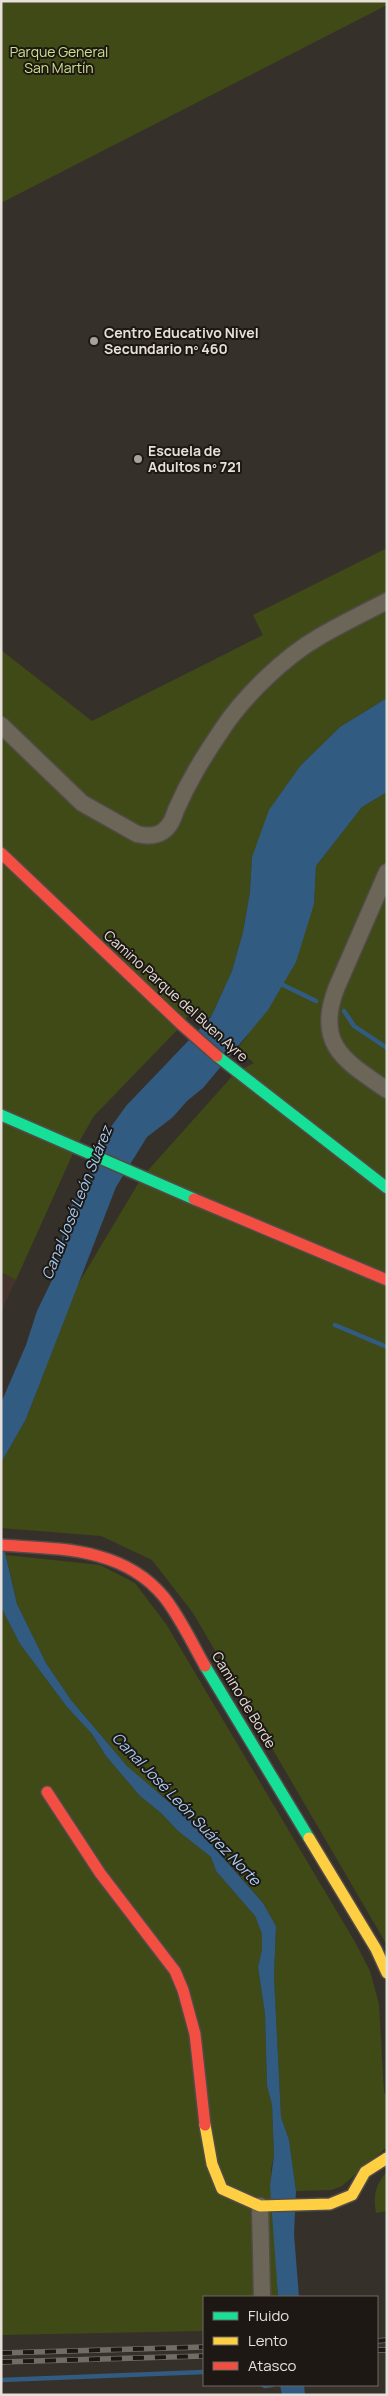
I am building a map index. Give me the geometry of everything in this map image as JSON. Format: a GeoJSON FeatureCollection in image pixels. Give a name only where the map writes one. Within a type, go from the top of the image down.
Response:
{"type":"FeatureCollection","features":[{"type":"Feature","properties":{"kind":"main road","name":"Camino Parque del Buen Ayre"},"geometry":{"type":"LineString","coordinates":[[1,853],[182,1025],[236,1072],[387,1188]]}},
{"type":"Feature","properties":{"kind":"main road"},"geometry":{"type":"LineString","coordinates":[[1,1115],[75,1149],[387,1280]]}},
{"type":"Feature","properties":{"kind":"main road","name":"Camino de Borde"},"geometry":{"type":"LineString","coordinates":[[1,1545],[75,1550],[111,1558],[139,1573],[164,1596],[376,1949],[387,1973]]}},
{"type":"Feature","properties":{"kind":"main road"},"geometry":{"type":"LineString","coordinates":[[48,1792],[100,1873],[175,1971],[182,1984],[194,2030],[212,2164],[222,2189],[263,2205],[320,2206],[344,2200],[356,2190],[366,2172],[387,2158]]}},
{"type":"Feature","properties":{"kind":"street"},"geometry":{"type":"LineString","coordinates":[[1,725],[82,803],[137,834],[146,837],[155,835],[163,832],[170,825],[190,778],[223,726],[251,694],[285,661],[318,638],[387,602]]}},
{"type":"Feature","properties":{"kind":"street"},"geometry":{"type":"LineString","coordinates":[[387,872],[334,995],[329,1008],[328,1025],[338,1052],[387,1090]]}},
{"type":"Feature","properties":{"kind":"street"},"geometry":{"type":"LineString","coordinates":[[262,2296],[263,2205]]}},
{"type":"Feature","properties":{"kind":"shaded area"},"geometry":{"type":"Polygon","coordinates":[[[1,1272],[16,1280],[1,1312],[1,1272]]]}},
{"type":"Feature","properties":{"kind":"green space","name":"Parque General San Martín"},"geometry":{"type":"Polygon","coordinates":[[[1,1],[387,1],[387,5],[1,203],[1,1]]]}},
{"type":"Feature","properties":{"kind":"green space"},"geometry":{"type":"Polygon","coordinates":[[[387,548],[387,698],[340,727],[301,765],[252,857],[250,892],[243,932],[232,971],[211,1017],[200,1017],[192,1009],[182,1025],[94,1116],[75,1149],[16,1280],[1,1272],[1,650],[92,721],[263,635],[253,615],[387,548]]]}},
{"type":"Feature","properties":{"kind":"green space"},"geometry":{"type":"Polygon","coordinates":[[[387,792],[387,1945],[193,1613],[152,1560],[101,1536],[1,1528],[1,1463],[26,1419],[77,1286],[142,1177],[236,1072],[254,1063],[237,1049],[247,1036],[314,904],[316,866],[362,807],[387,792]]]}},
{"type":"Feature","properties":{"kind":"green space"},"geometry":{"type":"Polygon","coordinates":[[[6,1555],[100,1565],[135,1583],[166,1624],[355,1942],[370,1971],[379,2004],[384,2092],[387,2098],[387,2147],[342,2186],[331,2190],[296,2191],[289,2140],[281,2117],[274,1977],[276,1926],[263,1903],[224,1857],[162,1795],[145,1783],[127,1766],[71,1700],[46,1663],[17,1604],[6,1555]]]}},
{"type":"Feature","properties":{"kind":"green space"},"geometry":{"type":"Polygon","coordinates":[[[1,1607],[20,1644],[67,1707],[92,1734],[106,1756],[140,1796],[161,1813],[178,1831],[211,1857],[216,1871],[255,1916],[262,1934],[262,1950],[258,1967],[265,2014],[267,2086],[272,2105],[274,2155],[271,2169],[278,2296],[203,2296],[203,2331],[1,2335],[1,1607]]]}},
{"type":"Feature","properties":{"kind":"green space"},"geometry":{"type":"Polygon","coordinates":[[[387,2172],[387,2211],[376,2213],[377,2186],[387,2172]]]}},
{"type":"Feature","properties":{"kind":"water","name":"Canal José León Suárez"},"geometry":{"type":"Polygon","coordinates":[[[387,698],[387,792],[362,807],[316,866],[314,904],[296,962],[268,1010],[203,1088],[187,1101],[173,1117],[147,1137],[116,1187],[26,1419],[1,1463],[1,1403],[26,1345],[37,1311],[53,1278],[69,1209],[87,1181],[103,1138],[126,1106],[211,1017],[232,971],[243,932],[250,892],[252,857],[269,810],[301,765],[340,727],[387,698]]]}},
{"type":"Feature","properties":{"kind":"water"},"geometry":{"type":"Polygon","coordinates":[[[1,1535],[17,1604],[46,1663],[71,1700],[127,1766],[190,1820],[263,1903],[276,1926],[274,1977],[281,2117],[289,2140],[296,2191],[294,2234],[299,2296],[278,2296],[270,2186],[274,2155],[272,2105],[267,2086],[265,2014],[258,1967],[262,1950],[262,1934],[255,1916],[216,1871],[211,1857],[178,1831],[161,1813],[140,1796],[106,1756],[92,1734],[67,1707],[20,1644],[1,1607],[1,1535]]]}},
{"type":"Feature","properties":{"kind":"water"},"geometry":{"type":"Polygon","coordinates":[[[280,2386],[304,2386],[305,2395],[282,2395],[280,2386]]]}},
{"type":"Feature","properties":{"kind":"waterway"},"geometry":{"type":"LineString","coordinates":[[279,983],[316,1001]]}},
{"type":"Feature","properties":{"kind":"waterway"},"geometry":{"type":"LineString","coordinates":[[344,1011],[354,1026],[387,1048]]}},
{"type":"Feature","properties":{"kind":"waterway"},"geometry":{"type":"LineString","coordinates":[[335,1325],[387,1347]]}},
{"type":"Feature","properties":{"kind":"waterway"},"geometry":{"type":"LineString","coordinates":[[1,2380],[203,2372]]}},
{"type":"Feature","properties":{"kind":"railway"},"geometry":{"type":"LineString","coordinates":[[378,2341],[387,2340]]}},
{"type":"Feature","properties":{"kind":"railway"},"geometry":{"type":"LineString","coordinates":[[1,2353],[203,2347]]}},
{"type":"Feature","properties":{"kind":"railway"},"geometry":{"type":"LineString","coordinates":[[378,2350],[387,2350]]}},
{"type":"Feature","properties":{"kind":"railway"},"geometry":{"type":"LineString","coordinates":[[1,2362],[203,2356]]}},
{"type":"Feature","properties":{"kind":"traffic: fast"},"geometry":{"type":"LineString","coordinates":[[217,1056],[387,1188]]}},
{"type":"Feature","properties":{"kind":"traffic: fast"},"geometry":{"type":"LineString","coordinates":[[1,1115],[194,1199]]}},
{"type":"Feature","properties":{"kind":"traffic: fast"},"geometry":{"type":"LineString","coordinates":[[205,1666],[309,1838]]}},
{"type":"Feature","properties":{"kind":"traffic: slow"},"geometry":{"type":"LineString","coordinates":[[309,1838],[376,1949],[387,1973]]}},
{"type":"Feature","properties":{"kind":"traffic: slow"},"geometry":{"type":"LineString","coordinates":[[205,2125],[212,2164],[222,2189],[260,2206],[330,2204],[352,2195],[365,2172],[387,2158]]}},
{"type":"Feature","properties":{"kind":"traffic: jam"},"geometry":{"type":"LineString","coordinates":[[1,853],[217,1056]]}},
{"type":"Feature","properties":{"kind":"traffic: jam"},"geometry":{"type":"LineString","coordinates":[[194,1199],[387,1280]]}},
{"type":"Feature","properties":{"kind":"traffic: jam"},"geometry":{"type":"LineString","coordinates":[[1,1545],[67,1550],[110,1560],[129,1568],[148,1581],[164,1597],[181,1622],[205,1666]]}},
{"type":"Feature","properties":{"kind":"traffic: jam"},"geometry":{"type":"LineString","coordinates":[[47,1792],[100,1873],[175,1971],[183,1990],[195,2034],[205,2125]]}},
{"type":"Feature","properties":{"kind":"place","name":"Centro Educativo Nivel Secundario nº 460"},"geometry":{"type":"Point","coordinates":[94,341]}},
{"type":"Feature","properties":{"kind":"place","name":"Escuela de Adultos nº 721"},"geometry":{"type":"Point","coordinates":[138,459]}},
{"type":"Feature","properties":{"kind":"water label","name":"Canal José León Suárez Norte"},"geometry":{"type":"Point","coordinates":[186,1809]}}]}
